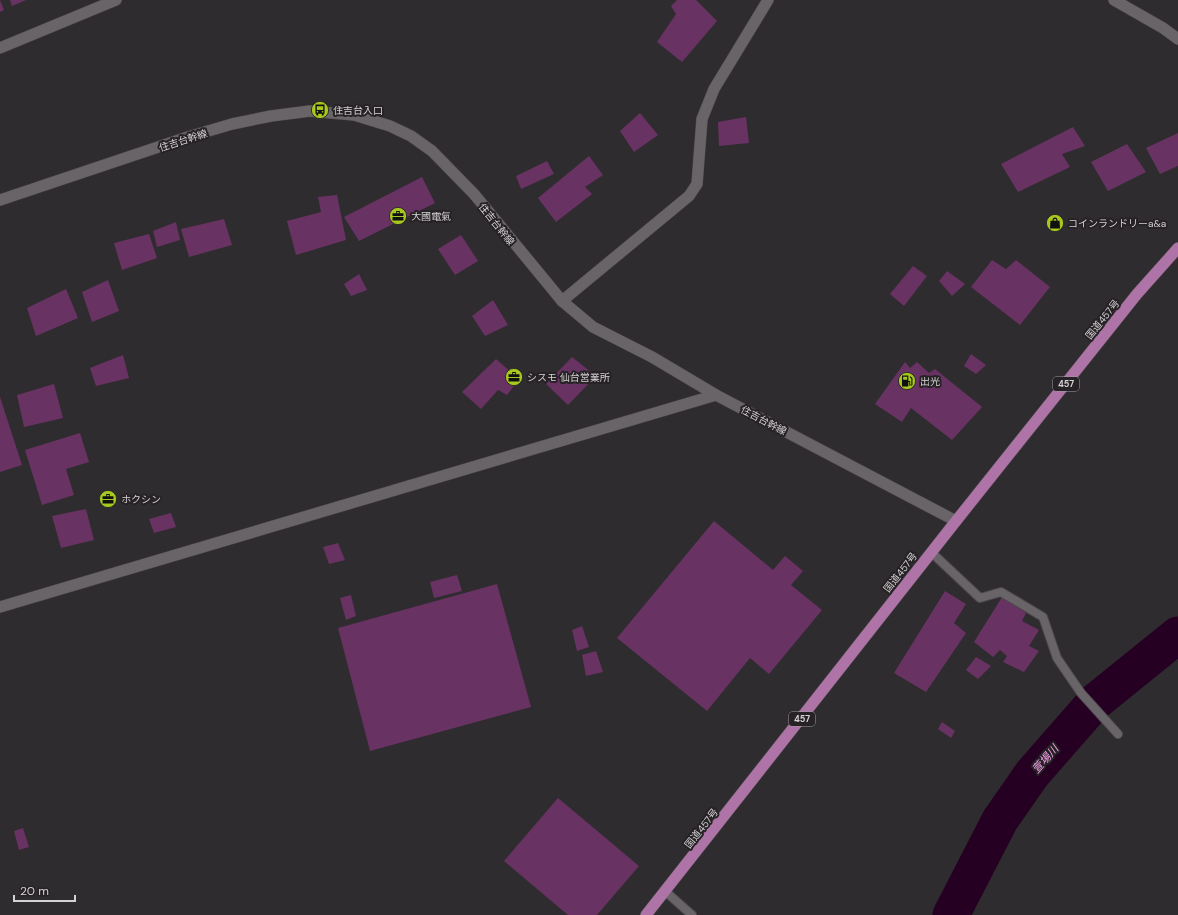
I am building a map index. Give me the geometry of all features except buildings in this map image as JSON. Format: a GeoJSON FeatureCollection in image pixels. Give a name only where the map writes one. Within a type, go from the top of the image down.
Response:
{"type":"FeatureCollection","features":[{"type":"Feature","properties":{"kind":"highway","name":"国道457号"},"geometry":{"type":"LineString","coordinates":[[646,915],[666,892],[931,552],[1137,294],[1178,248]]}},
{"type":"Feature","properties":{"kind":"street"},"geometry":{"type":"LineString","coordinates":[[0,48],[116,0]]}},
{"type":"Feature","properties":{"kind":"street"},"geometry":{"type":"LineString","coordinates":[[562,301],[689,196],[697,184],[702,119],[714,89],[768,0]]}},
{"type":"Feature","properties":{"kind":"street"},"geometry":{"type":"LineString","coordinates":[[1114,0],[1163,28],[1178,39]]}},
{"type":"Feature","properties":{"kind":"street","name":"住吉台幹線"},"geometry":{"type":"LineString","coordinates":[[0,200],[232,124],[271,116],[310,111],[354,115],[390,126],[411,136],[432,151],[474,194],[562,301],[593,327],[652,357],[716,396],[956,521]]}},
{"type":"Feature","properties":{"kind":"street"},"geometry":{"type":"LineString","coordinates":[[0,607],[716,396]]}},
{"type":"Feature","properties":{"kind":"lane"},"geometry":{"type":"LineString","coordinates":[[931,552],[980,598],[1001,592],[1043,618],[1057,658],[1080,692],[1118,734]]}},
{"type":"Feature","properties":{"kind":"lane"},"geometry":{"type":"LineString","coordinates":[[666,892],[692,915]]}},
{"type":"Feature","properties":{"kind":"waterway","name":"萱場川"},"geometry":{"type":"LineString","coordinates":[[951,915],[1000,820],[1032,774],[1095,702],[1178,635]]}},
{"type":"Feature","properties":{"kind":"place","name":"住吉台入口"},"geometry":{"type":"Point","coordinates":[320,110]}},
{"type":"Feature","properties":{"kind":"place","name":"大國電氣"},"geometry":{"type":"Point","coordinates":[398,216]}},
{"type":"Feature","properties":{"kind":"place","name":"コインランドリーa&a"},"geometry":{"type":"Point","coordinates":[1055,223]}},
{"type":"Feature","properties":{"kind":"place","name":"シスモ 仙台営業所"},"geometry":{"type":"Point","coordinates":[514,377]}},
{"type":"Feature","properties":{"kind":"place","name":"出光"},"geometry":{"type":"Point","coordinates":[907,381]}},
{"type":"Feature","properties":{"kind":"place","name":"ホクシン"},"geometry":{"type":"Point","coordinates":[108,499]}}]}
